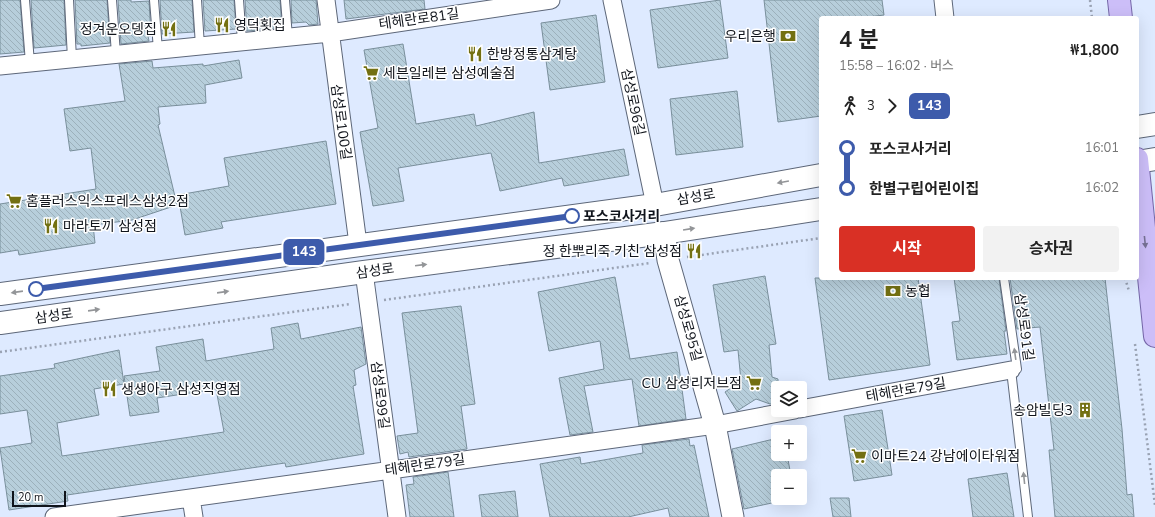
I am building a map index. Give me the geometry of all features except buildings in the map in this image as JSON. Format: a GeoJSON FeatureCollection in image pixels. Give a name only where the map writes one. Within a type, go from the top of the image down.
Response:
{"type":"FeatureCollection","features":[{"type":"Feature","properties":{"kind":"main road"},"geometry":{"type":"LineString","coordinates":[[1119,0],[1121,16]]}},
{"type":"Feature","properties":{"kind":"main road"},"geometry":{"type":"LineString","coordinates":[[1139,127],[1155,124]]}},
{"type":"Feature","properties":{"kind":"main road"},"geometry":{"type":"LineString","coordinates":[[1139,161],[1155,159]]}},
{"type":"Feature","properties":{"kind":"main road","name":"삼성로"},"geometry":{"type":"LineString","coordinates":[[0,294],[358,244],[655,205],[819,175]]}},
{"type":"Feature","properties":{"kind":"main road"},"geometry":{"type":"LineString","coordinates":[[1139,205],[1145,338]]}},
{"type":"Feature","properties":{"kind":"main road","name":"삼성로"},"geometry":{"type":"LineString","coordinates":[[0,323],[364,272],[664,233],[819,209]]}},
{"type":"Feature","properties":{"kind":"street","name":"삼성로100길"},"geometry":{"type":"LineString","coordinates":[[326,0],[358,244]]}},
{"type":"Feature","properties":{"kind":"street","name":"테헤란로81길"},"geometry":{"type":"LineString","coordinates":[[0,66],[330,33],[551,0]]}},
{"type":"Feature","properties":{"kind":"street","name":"삼성로96길"},"geometry":{"type":"LineString","coordinates":[[612,0],[655,205]]}},
{"type":"Feature","properties":{"kind":"street"},"geometry":{"type":"LineString","coordinates":[[943,0],[945,16]]}},
{"type":"Feature","properties":{"kind":"street","name":"삼성로95길"},"geometry":{"type":"LineString","coordinates":[[664,233],[668,260],[715,425],[733,517]]}},
{"type":"Feature","properties":{"kind":"street","name":"삼성로99길"},"geometry":{"type":"LineString","coordinates":[[364,272],[397,517]]}},
{"type":"Feature","properties":{"kind":"street","name":"테헤란로79길"},"geometry":{"type":"LineString","coordinates":[[807,408],[1011,370]]}},
{"type":"Feature","properties":{"kind":"street","name":"테헤란로79길"},"geometry":{"type":"LineString","coordinates":[[54,517],[715,425],[771,414]]}},
{"type":"Feature","properties":{"kind":"street"},"geometry":{"type":"LineString","coordinates":[[192,498],[194,517]]}},
{"type":"Feature","properties":{"kind":"lane"},"geometry":{"type":"LineString","coordinates":[[25,0],[30,63]]}},
{"type":"Feature","properties":{"kind":"lane"},"geometry":{"type":"LineString","coordinates":[[68,0],[72,59]]}},
{"type":"Feature","properties":{"kind":"lane"},"geometry":{"type":"LineString","coordinates":[[112,0],[116,54]]}},
{"type":"Feature","properties":{"kind":"lane"},"geometry":{"type":"LineString","coordinates":[[154,0],[158,50]]}},
{"type":"Feature","properties":{"kind":"lane"},"geometry":{"type":"LineString","coordinates":[[197,0],[200,46]]}},
{"type":"Feature","properties":{"kind":"lane"},"geometry":{"type":"LineString","coordinates":[[239,0],[242,41]]}},
{"type":"Feature","properties":{"kind":"lane"},"geometry":{"type":"LineString","coordinates":[[285,0],[288,37]]}},
{"type":"Feature","properties":{"kind":"lane","name":"삼성로91길"},"geometry":{"type":"LineString","coordinates":[[1004,280],[1017,369],[1011,370],[1028,517]]}},
{"type":"Feature","properties":{"kind":"path"},"geometry":{"type":"LineString","coordinates":[[1090,0],[1092,16]]}},
{"type":"Feature","properties":{"kind":"path"},"geometry":{"type":"LineString","coordinates":[[0,352],[819,238]]}},
{"type":"Feature","properties":{"kind":"path"},"geometry":{"type":"LineString","coordinates":[[1126,280],[1129,292]]}},
{"type":"Feature","properties":{"kind":"path"},"geometry":{"type":"LineString","coordinates":[[1145,338],[1155,505]]}},
{"type":"Feature","properties":{"kind":"bus line","name":"143"},"geometry":{"type":"LineString","coordinates":[[36,289],[572,216]]}},
{"type":"Feature","properties":{"kind":"place","name":"영덕횟집"},"geometry":{"type":"Point","coordinates":[222,25]}},
{"type":"Feature","properties":{"kind":"place","name":"정겨운오뎅집"},"geometry":{"type":"Point","coordinates":[169,29]}},
{"type":"Feature","properties":{"kind":"place","name":"우리은행"},"geometry":{"type":"Point","coordinates":[788,36]}},
{"type":"Feature","properties":{"kind":"place","name":"한방정통삼계탕"},"geometry":{"type":"Point","coordinates":[475,54]}},
{"type":"Feature","properties":{"kind":"place","name":"세븐일레븐 삼성예술점"},"geometry":{"type":"Point","coordinates":[371,73]}},
{"type":"Feature","properties":{"kind":"place","name":"홈플러스익스프레스삼성2점"},"geometry":{"type":"Point","coordinates":[14,201]}},
{"type":"Feature","properties":{"kind":"place","name":"포스코사거리"},"geometry":{"type":"Point","coordinates":[572,216]}},
{"type":"Feature","properties":{"kind":"place","name":"마라토끼 삼성점"},"geometry":{"type":"Point","coordinates":[51,226]}},
{"type":"Feature","properties":{"kind":"place","name":"정 한뿌리죽 키친 삼성점"},"geometry":{"type":"Point","coordinates":[694,251]}},
{"type":"Feature","properties":{"kind":"place","name":"농협"},"geometry":{"type":"Point","coordinates":[893,291]}},
{"type":"Feature","properties":{"kind":"place","name":"CU 삼성리저브점"},"geometry":{"type":"Point","coordinates":[754,383]}},
{"type":"Feature","properties":{"kind":"place","name":"생생아구 삼성직영점"},"geometry":{"type":"Point","coordinates":[109,389]}},
{"type":"Feature","properties":{"kind":"place","name":"송암빌딩3"},"geometry":{"type":"Point","coordinates":[1085,410]}},
{"type":"Feature","properties":{"kind":"place","name":"이마트24 강남에이타워점"},"geometry":{"type":"Point","coordinates":[859,456]}}]}
